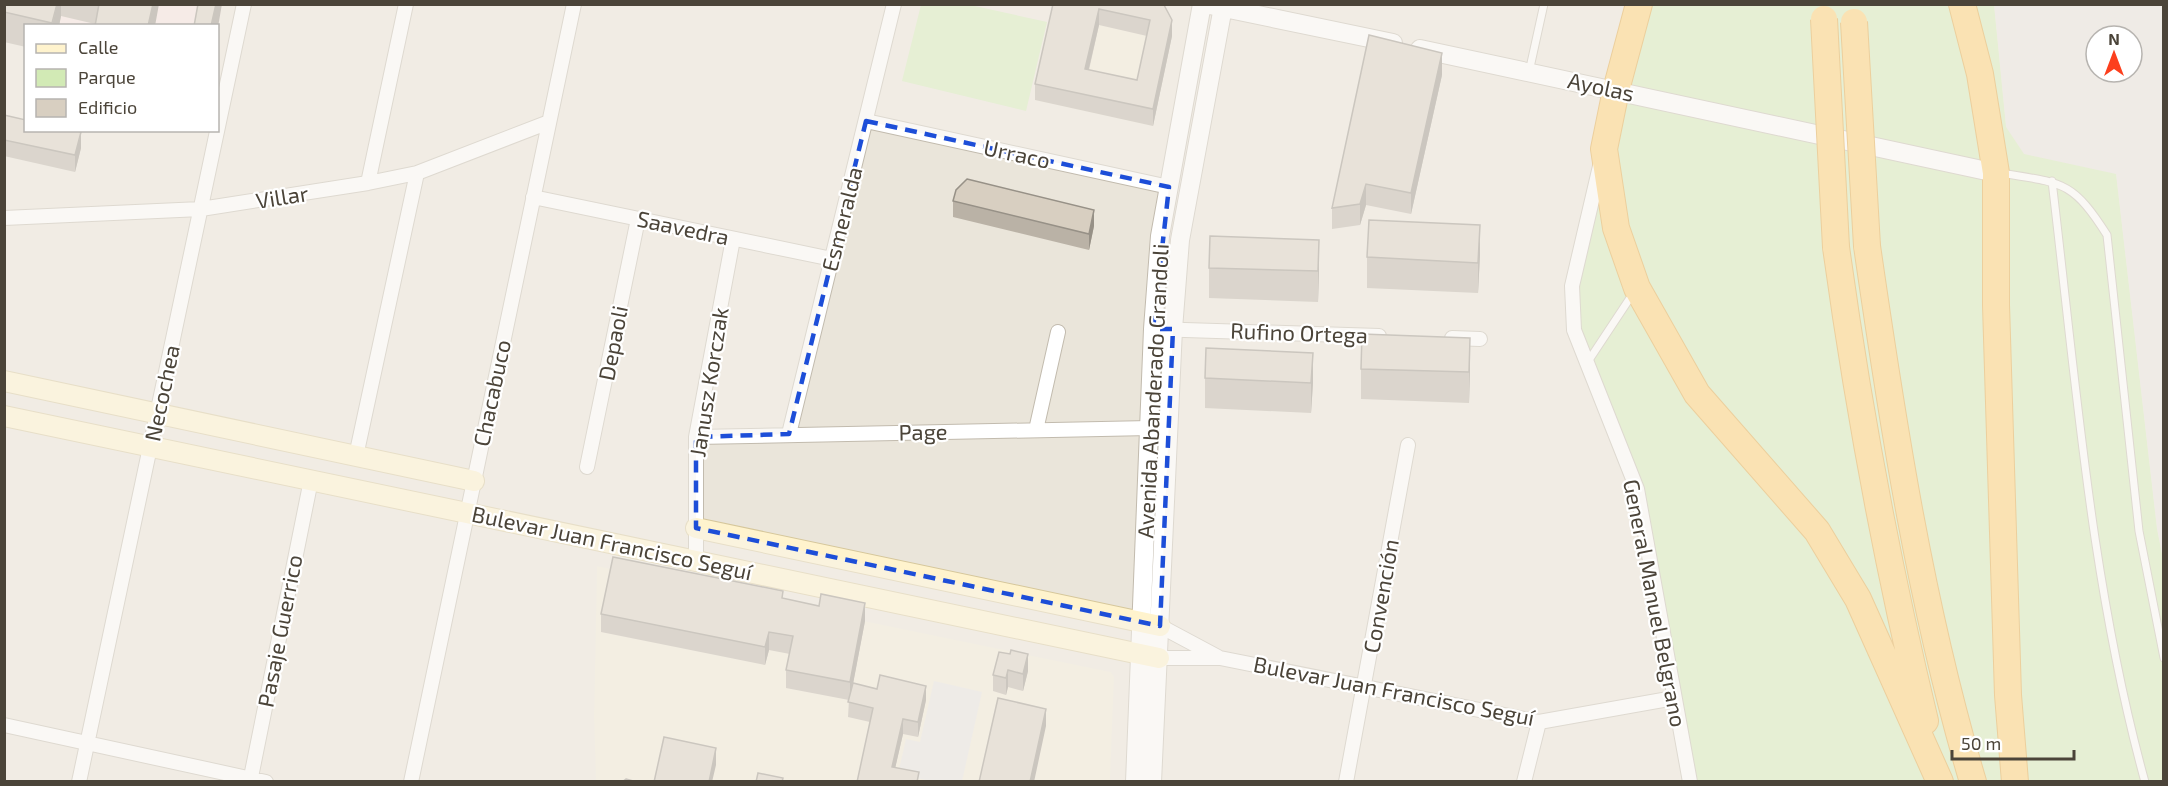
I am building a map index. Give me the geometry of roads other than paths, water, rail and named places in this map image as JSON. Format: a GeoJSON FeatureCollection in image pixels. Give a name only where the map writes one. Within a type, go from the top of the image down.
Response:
{"type":"FeatureCollection","features":[{"type":"Feature","properties":{"kind":"highway"},"geometry":{"type":"LineString","coordinates":[[1639,4],[1616,90],[1604,149],[1616,228],[1637,288],[1697,394],[1817,531],[1858,600],[1940,782]]}},
{"type":"Feature","properties":{"kind":"highway"},"geometry":{"type":"LineString","coordinates":[[1968,9],[1996,173],[1996,305],[2008,696],[2015,782]]}},
{"type":"Feature","properties":{"kind":"highway"},"geometry":{"type":"LineString","coordinates":[[1824,12],[1836,247],[1856,389],[1877,510],[1899,615],[1940,782]]}},
{"type":"Feature","properties":{"kind":"highway"},"geometry":{"type":"LineString","coordinates":[[1854,13],[1867,246],[1907,505],[1938,651],[1973,782]]}},
{"type":"Feature","properties":{"kind":"main road","name":"Bulevar Juan Francisco Seguí"},"geometry":{"type":"LineString","coordinates":[[4,381],[474,481]]}},
{"type":"Feature","properties":{"kind":"main road","name":"Bulevar Juan Francisco Seguí"},"geometry":{"type":"LineString","coordinates":[[4,416],[1150,656]]}},
{"type":"Feature","properties":{"kind":"main road","name":"Bulevar Juan Francisco Seguí"},"geometry":{"type":"LineString","coordinates":[[696,528],[1151,624]]}},
{"type":"Feature","properties":{"kind":"street","name":"Necochea"},"geometry":{"type":"LineString","coordinates":[[219,123],[244,4]]}},
{"type":"Feature","properties":{"kind":"street"},"geometry":{"type":"LineString","coordinates":[[368,183],[406,4]]}},
{"type":"Feature","properties":{"kind":"street","name":"Chacabuco"},"geometry":{"type":"LineString","coordinates":[[411,782],[574,4]]}},
{"type":"Feature","properties":{"kind":"street","name":"Esmeralda"},"geometry":{"type":"LineString","coordinates":[[789,434],[894,4]]}},
{"type":"Feature","properties":{"kind":"street","name":"Ayolas"},"geometry":{"type":"LineString","coordinates":[[1213,5],[1996,173]]}},
{"type":"Feature","properties":{"kind":"street","name":"Avenida Abanderado Grandoli"},"geometry":{"type":"LineString","coordinates":[[1152,782],[1150,428],[1153,329],[1160,236],[1169,186],[1213,5]]}},
{"type":"Feature","properties":{"kind":"street","name":"Avenida Abanderado Grandoli"},"geometry":{"type":"LineString","coordinates":[[1151,624],[1180,240],[1213,5]]}},
{"type":"Feature","properties":{"kind":"street","name":"Urraco"},"geometry":{"type":"LineString","coordinates":[[866,121],[1169,186]]}},
{"type":"Feature","properties":{"kind":"street","name":"Villar"},"geometry":{"type":"LineString","coordinates":[[4,218],[201,209],[368,183],[417,173],[549,122]]}},
{"type":"Feature","properties":{"kind":"street","name":"Necochea"},"geometry":{"type":"LineString","coordinates":[[79,782],[217,132]]}},
{"type":"Feature","properties":{"kind":"street","name":"General Manuel Belgrano"},"geometry":{"type":"LineString","coordinates":[[1604,149],[1572,286],[1574,330],[1637,489],[1690,782]]}},
{"type":"Feature","properties":{"kind":"street"},"geometry":{"type":"LineString","coordinates":[[356,456],[417,173]]}},
{"type":"Feature","properties":{"kind":"street","name":"Saavedra"},"geometry":{"type":"LineString","coordinates":[[534,197],[832,259]]}},
{"type":"Feature","properties":{"kind":"street","name":"Depaoli"},"geometry":{"type":"LineString","coordinates":[[587,467],[638,219]]}},
{"type":"Feature","properties":{"kind":"street","name":"Janusz Korczak"},"geometry":{"type":"LineString","coordinates":[[696,561],[696,437],[733,239]]}},
{"type":"Feature","properties":{"kind":"street","name":"Rufino Ortega"},"geometry":{"type":"LineString","coordinates":[[1153,329],[1397,337]]}},
{"type":"Feature","properties":{"kind":"street"},"geometry":{"type":"LineString","coordinates":[[1036,430],[1058,332]]}},
{"type":"Feature","properties":{"kind":"street"},"geometry":{"type":"LineString","coordinates":[[1433,338],[1480,339]]}},
{"type":"Feature","properties":{"kind":"street","name":"Page"},"geometry":{"type":"LineString","coordinates":[[696,437],[1150,428]]}},
{"type":"Feature","properties":{"kind":"street","name":"Convención"},"geometry":{"type":"LineString","coordinates":[[1346,782],[1408,446]]}},
{"type":"Feature","properties":{"kind":"street","name":"Pasaje Guerrico"},"geometry":{"type":"LineString","coordinates":[[250,780],[311,480]]}},
{"type":"Feature","properties":{"kind":"street","name":"Bulevar Juan Francisco Seguí"},"geometry":{"type":"LineString","coordinates":[[1151,624],[1220,657]]}},
{"type":"Feature","properties":{"kind":"street","name":"Avenida Abanderado Grandoli"},"geometry":{"type":"LineString","coordinates":[[1135,782],[1150,656]]}},
{"type":"Feature","properties":{"kind":"street","name":"Bulevar Juan Francisco Seguí"},"geometry":{"type":"LineString","coordinates":[[1150,656],[1220,657],[1539,722],[1674,698]]}},
{"type":"Feature","properties":{"kind":"street"},"geometry":{"type":"LineString","coordinates":[[1524,782],[1539,722]]}},
{"type":"Feature","properties":{"kind":"street"},"geometry":{"type":"LineString","coordinates":[[4,725],[266,782]]}},
{"type":"Feature","properties":{"kind":"lane"},"geometry":{"type":"LineString","coordinates":[[1529,72],[1544,4]]}},
{"type":"Feature","properties":{"kind":"lane"},"geometry":{"type":"LineString","coordinates":[[1996,173],[2052,181],[2078,195],[2106,235],[2139,531],[2163,658]]}},
{"type":"Feature","properties":{"kind":"lane"},"geometry":{"type":"LineString","coordinates":[[2052,181],[2103,603],[2129,725],[2145,782]]}},
{"type":"Feature","properties":{"kind":"lane"},"geometry":{"type":"LineString","coordinates":[[1586,365],[1637,288]]}}]}
